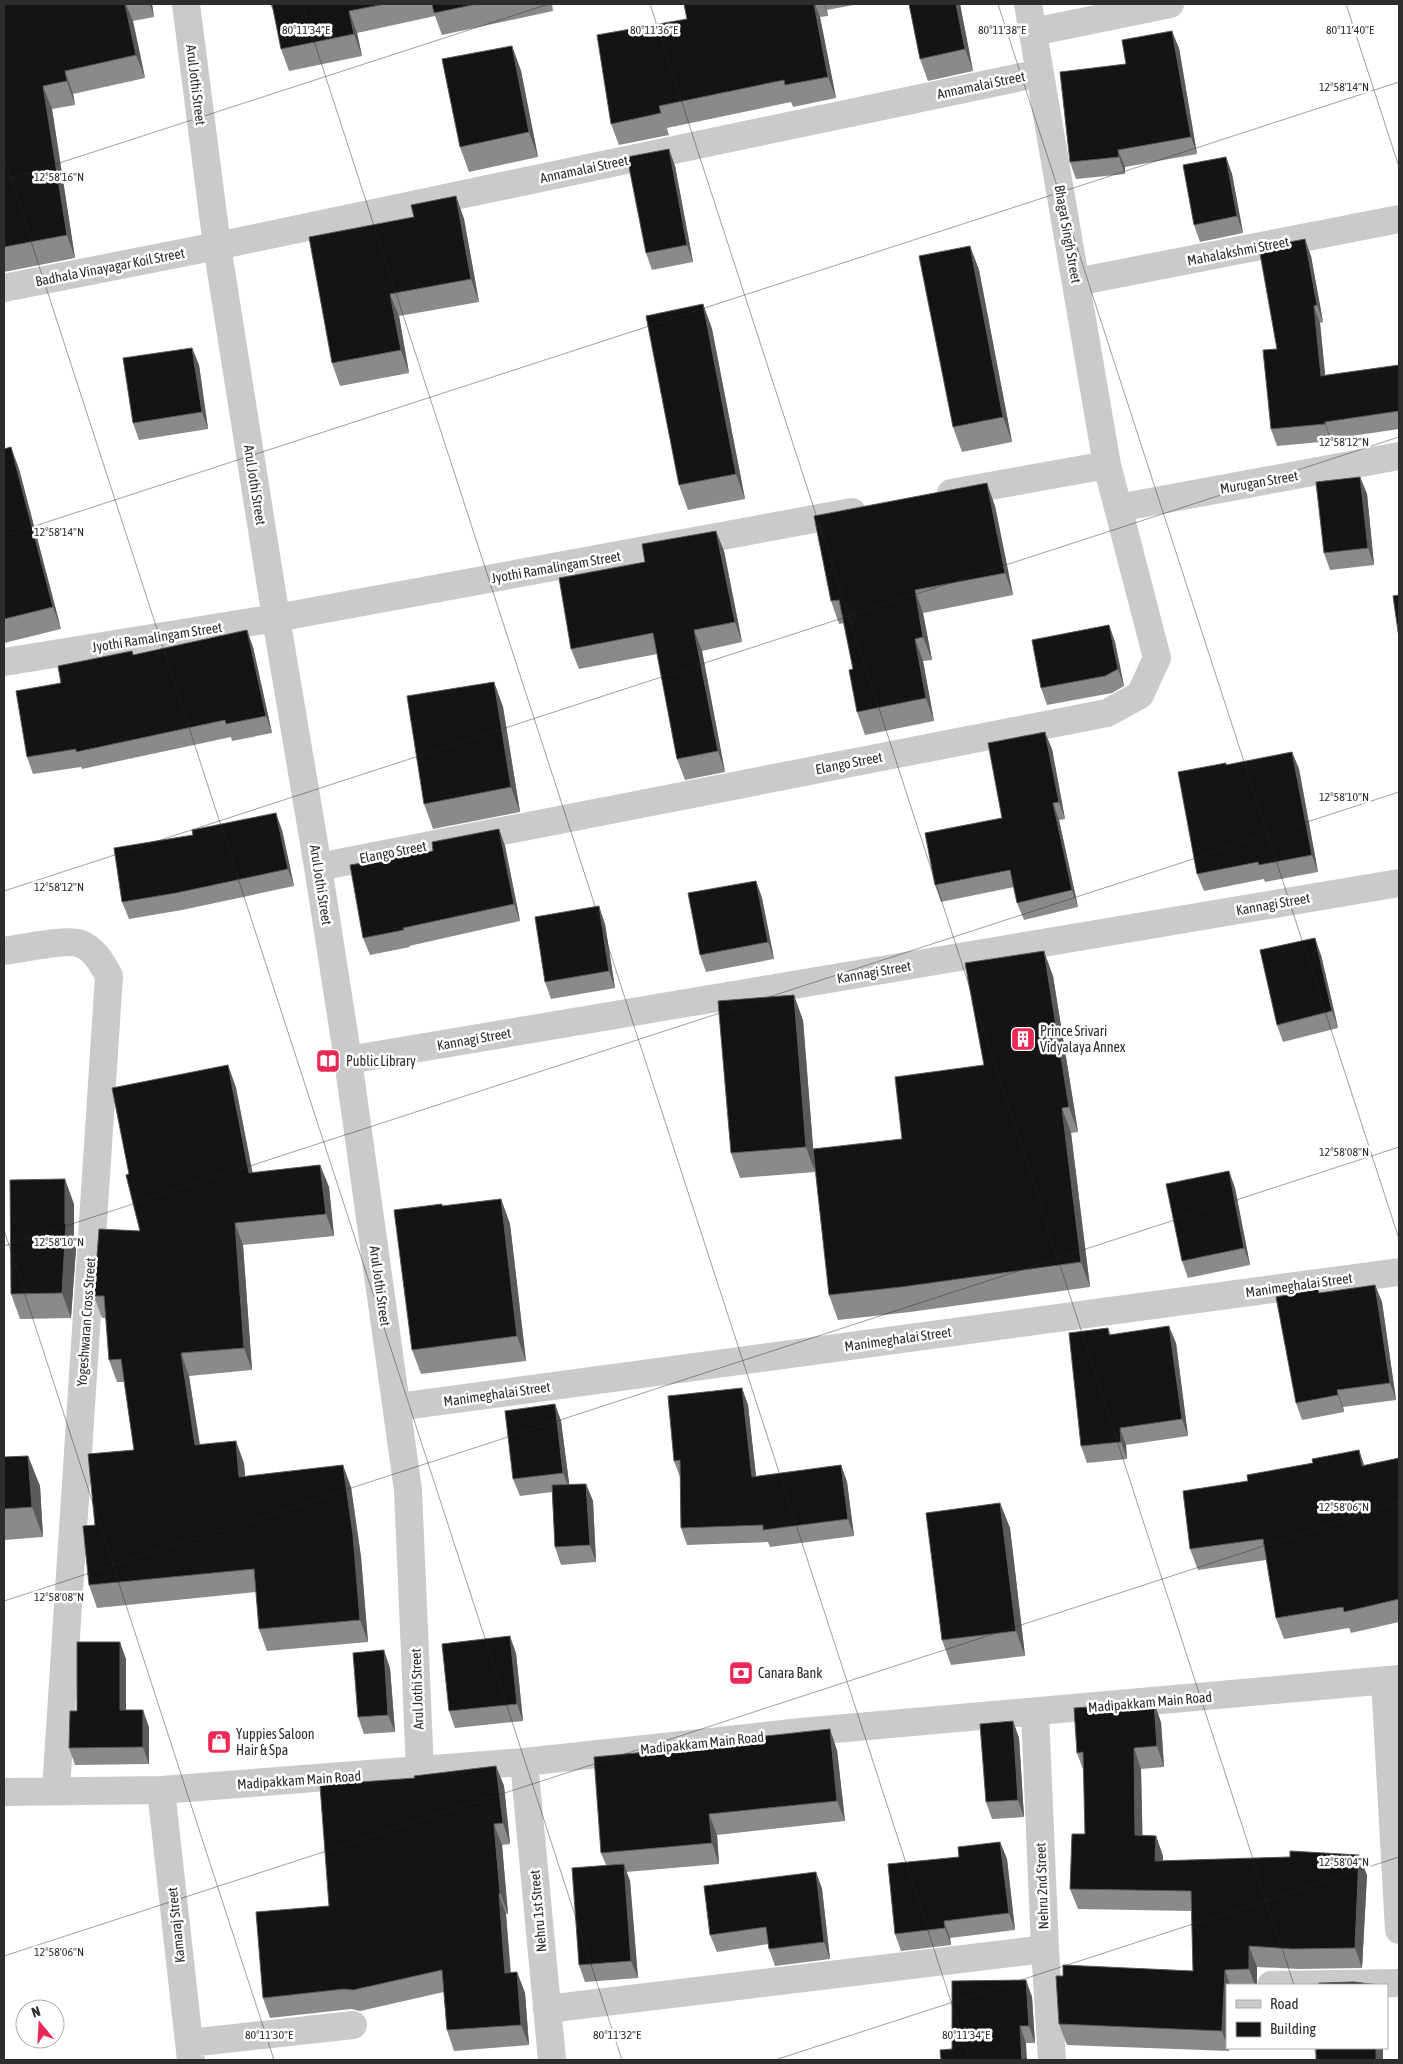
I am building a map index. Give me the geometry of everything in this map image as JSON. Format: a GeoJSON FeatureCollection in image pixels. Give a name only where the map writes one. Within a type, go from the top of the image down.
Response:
{"type":"FeatureCollection","features":[{"type":"Feature","properties":{"kind":"street","name":"Arul Jothi Street"},"geometry":{"type":"LineString","coordinates":[[186,4],[217,246],[348,1060],[408,1490],[420,1770]]}},
{"type":"Feature","properties":{"kind":"street","name":"Bhagat Singh Street"},"geometry":{"type":"LineString","coordinates":[[1028,4],[1107,465]]}},
{"type":"Feature","properties":{"kind":"street"},"geometry":{"type":"LineString","coordinates":[[1033,32],[1170,4]]}},
{"type":"Feature","properties":{"kind":"street","name":"Annamalai Street"},"geometry":{"type":"LineString","coordinates":[[217,246],[1040,73]]}},
{"type":"Feature","properties":{"kind":"street","name":"Mahalakshmi Street"},"geometry":{"type":"LineString","coordinates":[[1076,282],[1399,219]]}},
{"type":"Feature","properties":{"kind":"street","name":"Badhala Vinayagar Koil Street"},"geometry":{"type":"LineString","coordinates":[[4,288],[217,246]]}},
{"type":"Feature","properties":{"kind":"street","name":"Murugan Street"},"geometry":{"type":"LineString","coordinates":[[1118,508],[1399,456]]}},
{"type":"Feature","properties":{"kind":"street"},"geometry":{"type":"LineString","coordinates":[[931,497],[1107,465]]}},
{"type":"Feature","properties":{"kind":"street","name":"Elango Street"},"geometry":{"type":"LineString","coordinates":[[318,866],[1107,713],[1140,695],[1158,658],[1107,465]]}},
{"type":"Feature","properties":{"kind":"street","name":"Jyothi Ramalingam Street"},"geometry":{"type":"LineString","coordinates":[[4,662],[276,618],[872,508]]}},
{"type":"Feature","properties":{"kind":"street","name":"Kannagi Street"},"geometry":{"type":"LineString","coordinates":[[348,1060],[1399,883]]}},
{"type":"Feature","properties":{"kind":"street","name":"Yogeshwaran Cross Street"},"geometry":{"type":"LineString","coordinates":[[4,951],[77,942],[90,949],[100,960],[109,976],[56,1790]]}},
{"type":"Feature","properties":{"kind":"street","name":"Manimeghalai Street"},"geometry":{"type":"LineString","coordinates":[[397,1407],[1399,1272]]}},
{"type":"Feature","properties":{"kind":"street"},"geometry":{"type":"LineString","coordinates":[[1392,1680],[1399,1930]]}},
{"type":"Feature","properties":{"kind":"street","name":"Madipakkam Main Road"},"geometry":{"type":"LineString","coordinates":[[4,1792],[161,1790],[524,1762],[801,1732],[1392,1680]]}},
{"type":"Feature","properties":{"kind":"street","name":"Nehru 2nd Street"},"geometry":{"type":"LineString","coordinates":[[1035,1712],[1045,1949],[1052,2060]]}},
{"type":"Feature","properties":{"kind":"street","name":"Nehru 1st Street"},"geometry":{"type":"LineString","coordinates":[[524,1762],[552,2060]]}},
{"type":"Feature","properties":{"kind":"street","name":"Kamaraj Street"},"geometry":{"type":"LineString","coordinates":[[161,1790],[190,2052]]}},
{"type":"Feature","properties":{"kind":"street"},"geometry":{"type":"LineString","coordinates":[[547,2009],[1045,1949]]}},
{"type":"Feature","properties":{"kind":"street"},"geometry":{"type":"LineString","coordinates":[[1335,1984],[1399,1983]]}},
{"type":"Feature","properties":{"kind":"street"},"geometry":{"type":"LineString","coordinates":[[190,2052],[353,2025]]}},
{"type":"Feature","properties":{"kind":"building"},"geometry":{"type":"Polygon","coordinates":[[[4,4],[125,4],[136,55],[65,71],[67,81],[43,86],[67,235],[4,247],[4,4]]]}},
{"type":"Feature","properties":{"kind":"building"},"geometry":{"type":"Polygon","coordinates":[[[272,4],[385,4],[349,11],[354,34],[281,49],[272,4]]]}},
{"type":"Feature","properties":{"kind":"building"},"geometry":{"type":"Polygon","coordinates":[[[432,4],[477,4],[434,13],[432,4]]]}},
{"type":"Feature","properties":{"kind":"building"},"geometry":{"type":"Polygon","coordinates":[[[684,4],[814,4],[828,77],[785,85],[784,80],[659,106],[661,113],[611,124],[597,35],[687,19],[684,4]]]}},
{"type":"Feature","properties":{"kind":"building"},"geometry":{"type":"Polygon","coordinates":[[[909,4],[956,4],[965,49],[920,59],[909,4]]]}},
{"type":"Feature","properties":{"kind":"building"},"geometry":{"type":"Polygon","coordinates":[[[1172,31],[1191,137],[1118,150],[1119,157],[1070,162],[1060,72],[1126,64],[1122,40],[1172,31]]]}},
{"type":"Feature","properties":{"kind":"building"},"geometry":{"type":"Polygon","coordinates":[[[512,46],[529,132],[460,147],[442,59],[512,46]]]}},
{"type":"Feature","properties":{"kind":"building"},"geometry":{"type":"Polygon","coordinates":[[[669,149],[687,245],[646,253],[627,157],[669,149]]]}},
{"type":"Feature","properties":{"kind":"building"},"geometry":{"type":"Polygon","coordinates":[[[1226,157],[1237,216],[1194,225],[1183,165],[1226,157]]]}},
{"type":"Feature","properties":{"kind":"building"},"geometry":{"type":"Polygon","coordinates":[[[456,196],[471,279],[390,294],[401,350],[332,363],[309,237],[414,217],[411,205],[456,196]]]}},
{"type":"Feature","properties":{"kind":"building"},"geometry":{"type":"Polygon","coordinates":[[[1305,239],[1317,305],[1314,306],[1321,376],[1399,365],[1399,411],[1325,422],[1325,424],[1271,429],[1263,350],[1277,349],[1259,248],[1305,239]]]}},
{"type":"Feature","properties":{"kind":"building"},"geometry":{"type":"Polygon","coordinates":[[[970,246],[1003,417],[953,427],[919,256],[970,246]]]}},
{"type":"Feature","properties":{"kind":"building"},"geometry":{"type":"Polygon","coordinates":[[[703,304],[736,474],[679,485],[646,316],[703,304]]]}},
{"type":"Feature","properties":{"kind":"building"},"geometry":{"type":"Polygon","coordinates":[[[192,348],[202,412],[133,423],[123,358],[192,348]]]}},
{"type":"Feature","properties":{"kind":"building"},"geometry":{"type":"Polygon","coordinates":[[[11,447],[53,607],[4,619],[4,449],[11,447]]]}},
{"type":"Feature","properties":{"kind":"building"},"geometry":{"type":"Polygon","coordinates":[[[1360,477],[1368,548],[1324,553],[1316,482],[1360,477]]]}},
{"type":"Feature","properties":{"kind":"building"},"geometry":{"type":"Polygon","coordinates":[[[987,483],[1005,573],[915,590],[923,637],[915,639],[926,698],[857,712],[849,670],[853,669],[839,600],[831,601],[814,516],[987,483]]]}},
{"type":"Feature","properties":{"kind":"building"},"geometry":{"type":"Polygon","coordinates":[[[716,531],[735,622],[694,630],[718,751],[677,759],[653,633],[571,649],[559,578],[645,562],[642,544],[716,531]]]}},
{"type":"Feature","properties":{"kind":"building"},"geometry":{"type":"Polygon","coordinates":[[[1399,595],[1399,638],[1393,596],[1399,595]]]}},
{"type":"Feature","properties":{"kind":"building"},"geometry":{"type":"Polygon","coordinates":[[[1109,625],[1118,669],[1105,676],[1041,688],[1032,640],[1109,625]]]}},
{"type":"Feature","properties":{"kind":"building"},"geometry":{"type":"Polygon","coordinates":[[[247,630],[266,716],[226,724],[225,720],[76,752],[76,749],[27,757],[16,691],[61,683],[58,666],[132,651],[133,655],[247,630]]]}},
{"type":"Feature","properties":{"kind":"building"},"geometry":{"type":"Polygon","coordinates":[[[494,682],[511,787],[424,804],[407,696],[494,682]]]}},
{"type":"Feature","properties":{"kind":"building"},"geometry":{"type":"Polygon","coordinates":[[[1045,732],[1059,802],[1053,803],[1072,890],[1017,903],[1010,870],[935,885],[925,833],[1002,818],[988,743],[1045,732]]]}},
{"type":"Feature","properties":{"kind":"building"},"geometry":{"type":"Polygon","coordinates":[[[1292,752],[1312,855],[1259,865],[1258,862],[1197,874],[1178,772],[1292,752]]]}},
{"type":"Feature","properties":{"kind":"building"},"geometry":{"type":"Polygon","coordinates":[[[276,813],[288,869],[176,893],[122,902],[114,848],[193,835],[192,830],[276,813]]]}},
{"type":"Feature","properties":{"kind":"building"},"geometry":{"type":"Polygon","coordinates":[[[499,829],[514,904],[363,938],[350,865],[433,851],[432,842],[499,829]]]}},
{"type":"Feature","properties":{"kind":"building"},"geometry":{"type":"Polygon","coordinates":[[[756,881],[768,942],[700,955],[688,893],[756,881]]]}},
{"type":"Feature","properties":{"kind":"building"},"geometry":{"type":"Polygon","coordinates":[[[599,906],[609,971],[545,982],[535,917],[599,906]]]}},
{"type":"Feature","properties":{"kind":"building"},"geometry":{"type":"Polygon","coordinates":[[[1315,938],[1332,1011],[1277,1025],[1260,950],[1315,938]]]}},
{"type":"Feature","properties":{"kind":"building"},"geometry":{"type":"Polygon","coordinates":[[[1044,951],[1069,1107],[1062,1108],[1081,1262],[829,1295],[813,1149],[902,1139],[895,1077],[984,1065],[965,963],[1044,951]]]}},
{"type":"Feature","properties":{"kind":"building"},"geometry":{"type":"Polygon","coordinates":[[[794,995],[806,1147],[731,1153],[718,1001],[794,995]]]}},
{"type":"Feature","properties":{"kind":"building"},"geometry":{"type":"Polygon","coordinates":[[[228,1065],[249,1173],[320,1165],[326,1214],[235,1223],[244,1348],[181,1353],[195,1445],[236,1441],[239,1477],[343,1465],[353,1535],[360,1620],[259,1629],[254,1569],[89,1585],[83,1526],[95,1525],[88,1454],[134,1450],[121,1359],[109,1360],[104,1296],[94,1296],[99,1229],[140,1231],[126,1175],[129,1174],[112,1088],[228,1065]]]}},
{"type":"Feature","properties":{"kind":"building"},"geometry":{"type":"Polygon","coordinates":[[[1229,1171],[1244,1248],[1182,1261],[1166,1184],[1229,1171]]]}},
{"type":"Feature","properties":{"kind":"building"},"geometry":{"type":"Polygon","coordinates":[[[65,1179],[66,1224],[62,1293],[11,1294],[10,1180],[65,1179]]]}},
{"type":"Feature","properties":{"kind":"building"},"geometry":{"type":"Polygon","coordinates":[[[501,1199],[517,1336],[412,1350],[394,1210],[501,1199]]]}},
{"type":"Feature","properties":{"kind":"building"},"geometry":{"type":"Polygon","coordinates":[[[1375,1285],[1390,1383],[1337,1390],[1338,1395],[1296,1403],[1276,1297],[1318,1289],[1319,1293],[1375,1285]]]}},
{"type":"Feature","properties":{"kind":"building"},"geometry":{"type":"Polygon","coordinates":[[[1169,1326],[1182,1419],[1120,1428],[1121,1442],[1081,1446],[1069,1333],[1108,1328],[1109,1335],[1169,1326]]]}},
{"type":"Feature","properties":{"kind":"building"},"geometry":{"type":"Polygon","coordinates":[[[742,1388],[752,1477],[841,1465],[848,1519],[763,1530],[763,1525],[681,1528],[680,1460],[674,1461],[668,1396],[742,1388]]]}},
{"type":"Feature","properties":{"kind":"building"},"geometry":{"type":"Polygon","coordinates":[[[555,1404],[563,1473],[513,1479],[505,1411],[555,1404]]]}},
{"type":"Feature","properties":{"kind":"building"},"geometry":{"type":"Polygon","coordinates":[[[1359,1450],[1362,1466],[1399,1458],[1399,1599],[1344,1612],[1343,1607],[1276,1618],[1263,1539],[1190,1549],[1183,1491],[1248,1481],[1247,1475],[1313,1463],[1312,1459],[1359,1450]]]}},
{"type":"Feature","properties":{"kind":"building"},"geometry":{"type":"Polygon","coordinates":[[[28,1456],[32,1507],[4,1509],[4,1457],[28,1456]]]}},
{"type":"Feature","properties":{"kind":"building"},"geometry":{"type":"Polygon","coordinates":[[[586,1484],[590,1545],[555,1547],[552,1485],[586,1484]]]}},
{"type":"Feature","properties":{"kind":"building"},"geometry":{"type":"Polygon","coordinates":[[[1000,1503],[1016,1631],[942,1640],[926,1513],[1000,1503]]]}},
{"type":"Feature","properties":{"kind":"building"},"geometry":{"type":"Polygon","coordinates":[[[510,1636],[517,1704],[449,1711],[442,1644],[510,1636]]]}},
{"type":"Feature","properties":{"kind":"building"},"geometry":{"type":"Polygon","coordinates":[[[77,1642],[120,1642],[120,1710],[143,1710],[143,1747],[69,1748],[70,1711],[77,1711],[77,1642]]]}},
{"type":"Feature","properties":{"kind":"building"},"geometry":{"type":"Polygon","coordinates":[[[384,1650],[388,1715],[358,1717],[353,1653],[384,1650]]]}},
{"type":"Feature","properties":{"kind":"building"},"geometry":{"type":"Polygon","coordinates":[[[1154,1702],[1157,1746],[1134,1748],[1135,1835],[1156,1836],[1155,1861],[1290,1857],[1290,1851],[1359,1855],[1355,1948],[1292,1949],[1249,1946],[1249,1969],[1225,1970],[1222,2031],[1059,2024],[1056,1976],[1063,1976],[1063,1965],[1193,1971],[1191,1891],[1070,1889],[1072,1834],[1085,1834],[1083,1752],[1077,1753],[1074,1708],[1154,1702]]]}},
{"type":"Feature","properties":{"kind":"building"},"geometry":{"type":"Polygon","coordinates":[[[1013,1721],[1018,1800],[986,1802],[980,1724],[1013,1721]]]}},
{"type":"Feature","properties":{"kind":"building"},"geometry":{"type":"Polygon","coordinates":[[[830,1729],[837,1801],[709,1814],[712,1843],[601,1853],[594,1757],[720,1744],[720,1741],[830,1729]]]}},
{"type":"Feature","properties":{"kind":"building"},"geometry":{"type":"Polygon","coordinates":[[[496,1766],[503,1823],[494,1824],[505,1973],[517,1972],[521,2025],[447,2030],[442,1970],[353,1990],[344,1989],[263,1998],[256,1912],[329,1906],[320,1785],[415,1778],[414,1776],[496,1766]]]}},
{"type":"Feature","properties":{"kind":"building"},"geometry":{"type":"Polygon","coordinates":[[[1000,1842],[1009,1913],[944,1921],[945,1928],[895,1934],[888,1864],[959,1857],[958,1847],[1000,1842]]]}},
{"type":"Feature","properties":{"kind":"building"},"geometry":{"type":"Polygon","coordinates":[[[624,1864],[631,1961],[579,1965],[572,1868],[624,1864]]]}},
{"type":"Feature","properties":{"kind":"building"},"geometry":{"type":"Polygon","coordinates":[[[816,1872],[824,1942],[769,1949],[766,1927],[710,1935],[704,1886],[816,1872]]]}},
{"type":"Feature","properties":{"kind":"building"},"geometry":{"type":"Polygon","coordinates":[[[1026,1980],[1029,2026],[1020,2026],[1022,2060],[941,2060],[940,2050],[952,2049],[952,1981],[1026,1980]]]}},
{"type":"Feature","properties":{"kind":"building"},"geometry":{"type":"Polygon","coordinates":[[[1354,1982],[1371,1984],[1318,1984],[1354,1982]]]}},
{"type":"Feature","properties":{"kind":"building"},"geometry":{"type":"Polygon","coordinates":[[[1316,2049],[1376,2049],[1376,2060],[1316,2060],[1316,2049]]]}},
{"type":"Feature","properties":{"kind":"place","name":"Prince Srivari Vidyalaya Annex"},"geometry":{"type":"Point","coordinates":[1023,1039]}},
{"type":"Feature","properties":{"kind":"place","name":"Public Library"},"geometry":{"type":"Point","coordinates":[328,1061]}},
{"type":"Feature","properties":{"kind":"place","name":"Canara Bank"},"geometry":{"type":"Point","coordinates":[741,1673]}},
{"type":"Feature","properties":{"kind":"place","name":"Yuppies Saloon Hair & Spa"},"geometry":{"type":"Point","coordinates":[219,1742]}}]}
